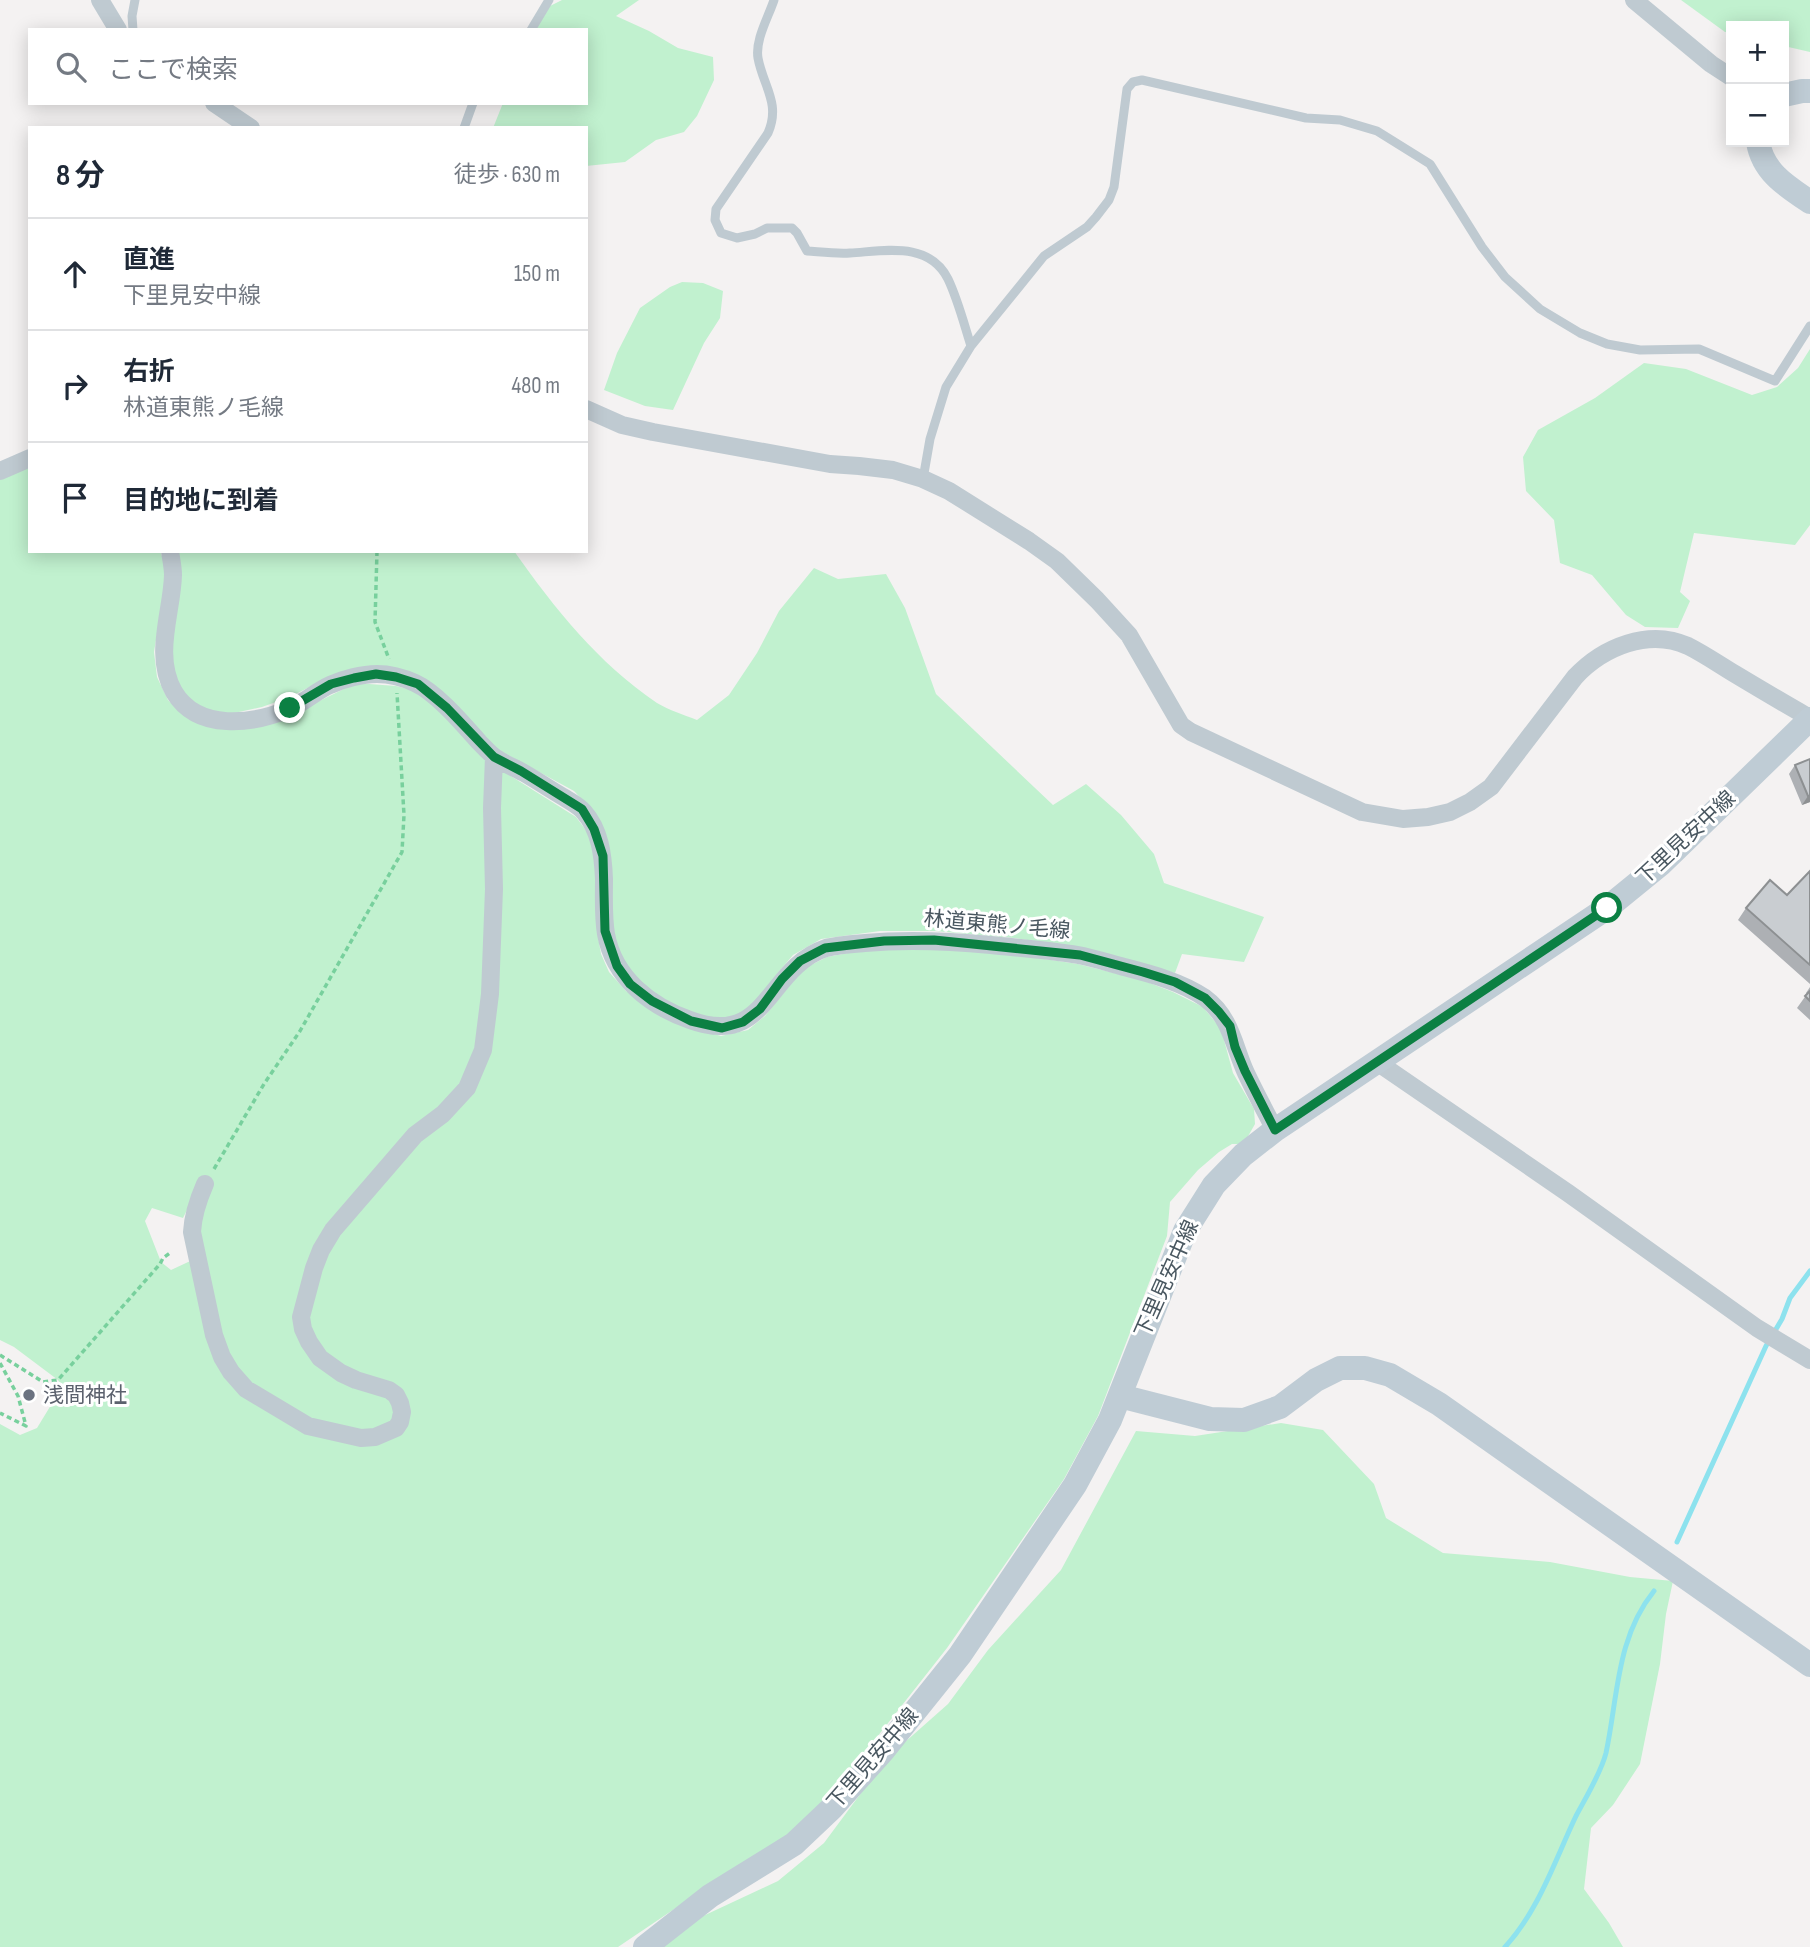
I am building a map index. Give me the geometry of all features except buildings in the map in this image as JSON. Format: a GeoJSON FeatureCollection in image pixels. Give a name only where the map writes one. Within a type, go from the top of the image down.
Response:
{"type":"FeatureCollection","features":[{"type":"Feature","properties":{"kind":"main road"},"geometry":{"type":"LineString","coordinates":[[1789,94],[1810,91]]}},
{"type":"Feature","properties":{"kind":"main road"},"geometry":{"type":"LineString","coordinates":[[1759,147],[1764,163],[1772,173],[1810,202]]}},
{"type":"Feature","properties":{"kind":"main road","name":"下里見安中線"},"geometry":{"type":"LineString","coordinates":[[645,1947],[710,1896],[794,1844],[832,1808],[883,1751],[960,1655],[1075,1485],[1110,1420],[1185,1230],[1214,1185],[1243,1155],[1275,1130],[1607,908],[1661,864],[1810,719]]}},
{"type":"Feature","properties":{"kind":"main road"},"geometry":{"type":"LineString","coordinates":[[1120,1396],[1210,1419],[1244,1420],[1280,1407],[1316,1380],[1340,1368],[1365,1368],[1390,1375],[1439,1404],[1810,1665]]}},
{"type":"Feature","properties":{"kind":"street"},"geometry":{"type":"LineString","coordinates":[[100,0],[117,28]]}},
{"type":"Feature","properties":{"kind":"street"},"geometry":{"type":"LineString","coordinates":[[1634,0],[1711,64],[1726,73]]}},
{"type":"Feature","properties":{"kind":"street"},"geometry":{"type":"LineString","coordinates":[[217,105],[248,126]]}},
{"type":"Feature","properties":{"kind":"street"},"geometry":{"type":"LineString","coordinates":[[588,410],[622,425],[653,432],[830,464],[893,470],[923,479],[960,498],[1057,561],[1097,600],[1129,635],[1181,724],[1191,732],[1362,812],[1403,819],[1428,817],[1450,812],[1470,802],[1490,787],[1588,663],[1627,643],[1644,639],[1687,646],[1810,719]]}},
{"type":"Feature","properties":{"kind":"street"},"geometry":{"type":"LineString","coordinates":[[0,471],[28,459]]}},
{"type":"Feature","properties":{"kind":"street","name":"林道東熊ノ毛線"},"geometry":{"type":"LineString","coordinates":[[170,553],[173,578],[164,652],[168,676],[175,694],[189,708],[201,716],[240,722],[290,708],[331,684],[354,678],[376,674],[418,684],[447,708],[494,757],[582,809],[594,829],[603,856],[605,931],[617,966],[630,984],[652,1001],[691,1021],[722,1028],[743,1022],[760,1009],[782,979],[800,961],[825,948],[884,941],[934,940],[1080,955],[1175,982],[1205,998],[1230,1026],[1245,1071],[1275,1130]]}},
{"type":"Feature","properties":{"kind":"street"},"geometry":{"type":"LineString","coordinates":[[205,1184],[197,1202],[192,1232],[214,1335],[231,1372],[246,1389],[309,1426],[361,1438],[375,1437],[396,1428],[402,1412],[396,1395],[341,1373],[320,1357],[309,1342],[301,1317],[321,1250],[333,1230],[415,1135],[443,1114],[467,1088],[483,1050],[490,994],[494,889],[494,757]]}},
{"type":"Feature","properties":{"kind":"street"},"geometry":{"type":"LineString","coordinates":[[1377,1062],[1757,1328],[1810,1360]]}},
{"type":"Feature","properties":{"kind":"lane"},"geometry":{"type":"LineString","coordinates":[[133,28],[135,0]]}},
{"type":"Feature","properties":{"kind":"lane"},"geometry":{"type":"LineString","coordinates":[[532,28],[549,0]]}},
{"type":"Feature","properties":{"kind":"lane"},"geometry":{"type":"LineString","coordinates":[[774,0],[758,46],[758,60],[768,87],[774,120],[716,209],[715,220],[721,233],[737,238],[767,228],[792,228],[807,251],[846,253],[897,250],[925,255],[937,264],[948,279],[971,346]]}},
{"type":"Feature","properties":{"kind":"lane"},"geometry":{"type":"LineString","coordinates":[[923,479],[930,439],[946,387],[971,346],[1044,256],[1087,227],[1108,200],[1114,187],[1127,89],[1133,82],[1142,80],[1306,118],[1340,120],[1377,131],[1430,164],[1482,247],[1505,277],[1540,309],[1580,333],[1607,344],[1640,350],[1699,349],[1775,381],[1810,326]]}},
{"type":"Feature","properties":{"kind":"lane"},"geometry":{"type":"LineString","coordinates":[[465,126],[472,105]]}},
{"type":"Feature","properties":{"kind":"path"},"geometry":{"type":"LineString","coordinates":[[205,1184],[264,1084],[300,1031],[402,852],[404,815],[396,677],[375,622],[377,553]]}},
{"type":"Feature","properties":{"kind":"path"},"geometry":{"type":"LineString","coordinates":[[0,1355],[43,1382],[58,1380],[170,1253]]}},
{"type":"Feature","properties":{"kind":"path"},"geometry":{"type":"LineString","coordinates":[[0,1363],[18,1396],[26,1426],[0,1413]]}},
{"type":"Feature","properties":{"kind":"green space"},"geometry":{"type":"Polygon","coordinates":[[[562,0],[639,0],[616,16],[678,48],[713,57],[714,80],[697,116],[684,132],[656,140],[625,162],[588,166],[588,126],[494,126],[502,105],[588,105],[588,28],[535,28],[550,6],[562,0]]]}},
{"type":"Feature","properties":{"kind":"green space"},"geometry":{"type":"Polygon","coordinates":[[[1681,0],[1810,0],[1810,52],[1789,47],[1789,21],[1726,21],[1725,32],[1681,0]]]}},
{"type":"Feature","properties":{"kind":"green space"},"geometry":{"type":"Polygon","coordinates":[[[682,282],[703,283],[723,291],[720,318],[704,343],[673,410],[645,406],[604,390],[617,353],[640,308],[682,282]]]}},
{"type":"Feature","properties":{"kind":"green space"},"geometry":{"type":"Polygon","coordinates":[[[1810,349],[1810,525],[1795,545],[1694,533],[1680,592],[1690,601],[1678,628],[1645,627],[1626,615],[1592,575],[1560,563],[1554,520],[1526,491],[1523,457],[1538,430],[1595,398],[1644,363],[1686,369],[1752,395],[1777,387],[1798,368],[1810,349]]]}},
{"type":"Feature","properties":{"kind":"green space"},"geometry":{"type":"Polygon","coordinates":[[[28,468],[28,553],[161,553],[166,567],[166,580],[154,652],[157,677],[168,700],[181,713],[293,714],[356,683],[396,686],[416,691],[503,771],[576,817],[588,833],[596,855],[597,931],[601,954],[609,972],[626,991],[689,1027],[721,1036],[748,1030],[765,1016],[803,969],[827,957],[884,948],[933,948],[1011,954],[1078,964],[1142,980],[1203,1007],[1221,1029],[1233,1073],[1254,1109],[1255,1124],[1247,1138],[1240,1144],[1232,1144],[1219,1152],[1198,1170],[1170,1202],[1167,1236],[1098,1416],[1064,1479],[947,1648],[826,1802],[788,1836],[618,1947],[0,1947],[0,1424],[20,1435],[37,1428],[62,1387],[58,1380],[14,1347],[0,1340],[0,477],[28,468]],[[201,1182],[183,1218],[152,1208],[145,1221],[161,1262],[171,1270],[201,1256],[201,1182]]]}},
{"type":"Feature","properties":{"kind":"green space"},"geometry":{"type":"Polygon","coordinates":[[[177,553],[515,553],[579,634],[616,671],[657,703],[697,720],[729,695],[757,653],[779,611],[814,568],[838,579],[886,574],[905,608],[936,694],[1053,805],[1086,784],[1121,815],[1154,854],[1164,883],[1264,917],[1244,962],[1182,954],[1175,973],[1081,948],[1014,938],[935,931],[880,931],[821,939],[793,955],[755,1004],[740,1017],[722,1019],[692,1015],[656,998],[636,980],[617,949],[589,807],[574,791],[495,748],[420,676],[327,678],[290,697],[262,707],[225,715],[192,704],[174,677],[171,653],[177,553]]]}},
{"type":"Feature","properties":{"kind":"green space"},"geometry":{"type":"Polygon","coordinates":[[[1281,1423],[1323,1430],[1374,1484],[1386,1518],[1443,1553],[1550,1562],[1630,1577],[1673,1581],[1640,1764],[1613,1805],[1591,1828],[1584,1889],[1623,1947],[660,1947],[703,1916],[778,1881],[824,1843],[887,1758],[948,1704],[988,1650],[1061,1570],[1136,1431],[1195,1436],[1281,1423]]]}},
{"type":"Feature","properties":{"kind":"waterway"},"geometry":{"type":"LineString","coordinates":[[1677,1542],[1766,1346],[1782,1319],[1790,1298],[1810,1271]]}},
{"type":"Feature","properties":{"kind":"waterway"},"geometry":{"type":"LineString","coordinates":[[1505,1947],[1537,1901],[1601,1769],[1625,1648],[1632,1628],[1654,1591]]}},
{"type":"Feature","properties":{"kind":"place","name":"浅間神社"},"geometry":{"type":"Point","coordinates":[29,1395]}},
{"type":"Feature","properties":{"kind":"route"},"geometry":{"type":"LineString","coordinates":[[290,708],[331,684],[354,678],[376,674],[418,684],[447,708],[494,757],[582,809],[594,829],[603,856],[605,931],[617,966],[630,984],[652,1001],[691,1021],[722,1028],[743,1022],[760,1009],[782,979],[800,961],[825,948],[884,941],[934,940],[1080,955],[1175,982],[1205,998],[1230,1026],[1245,1071],[1275,1130],[1607,908]]}}]}
